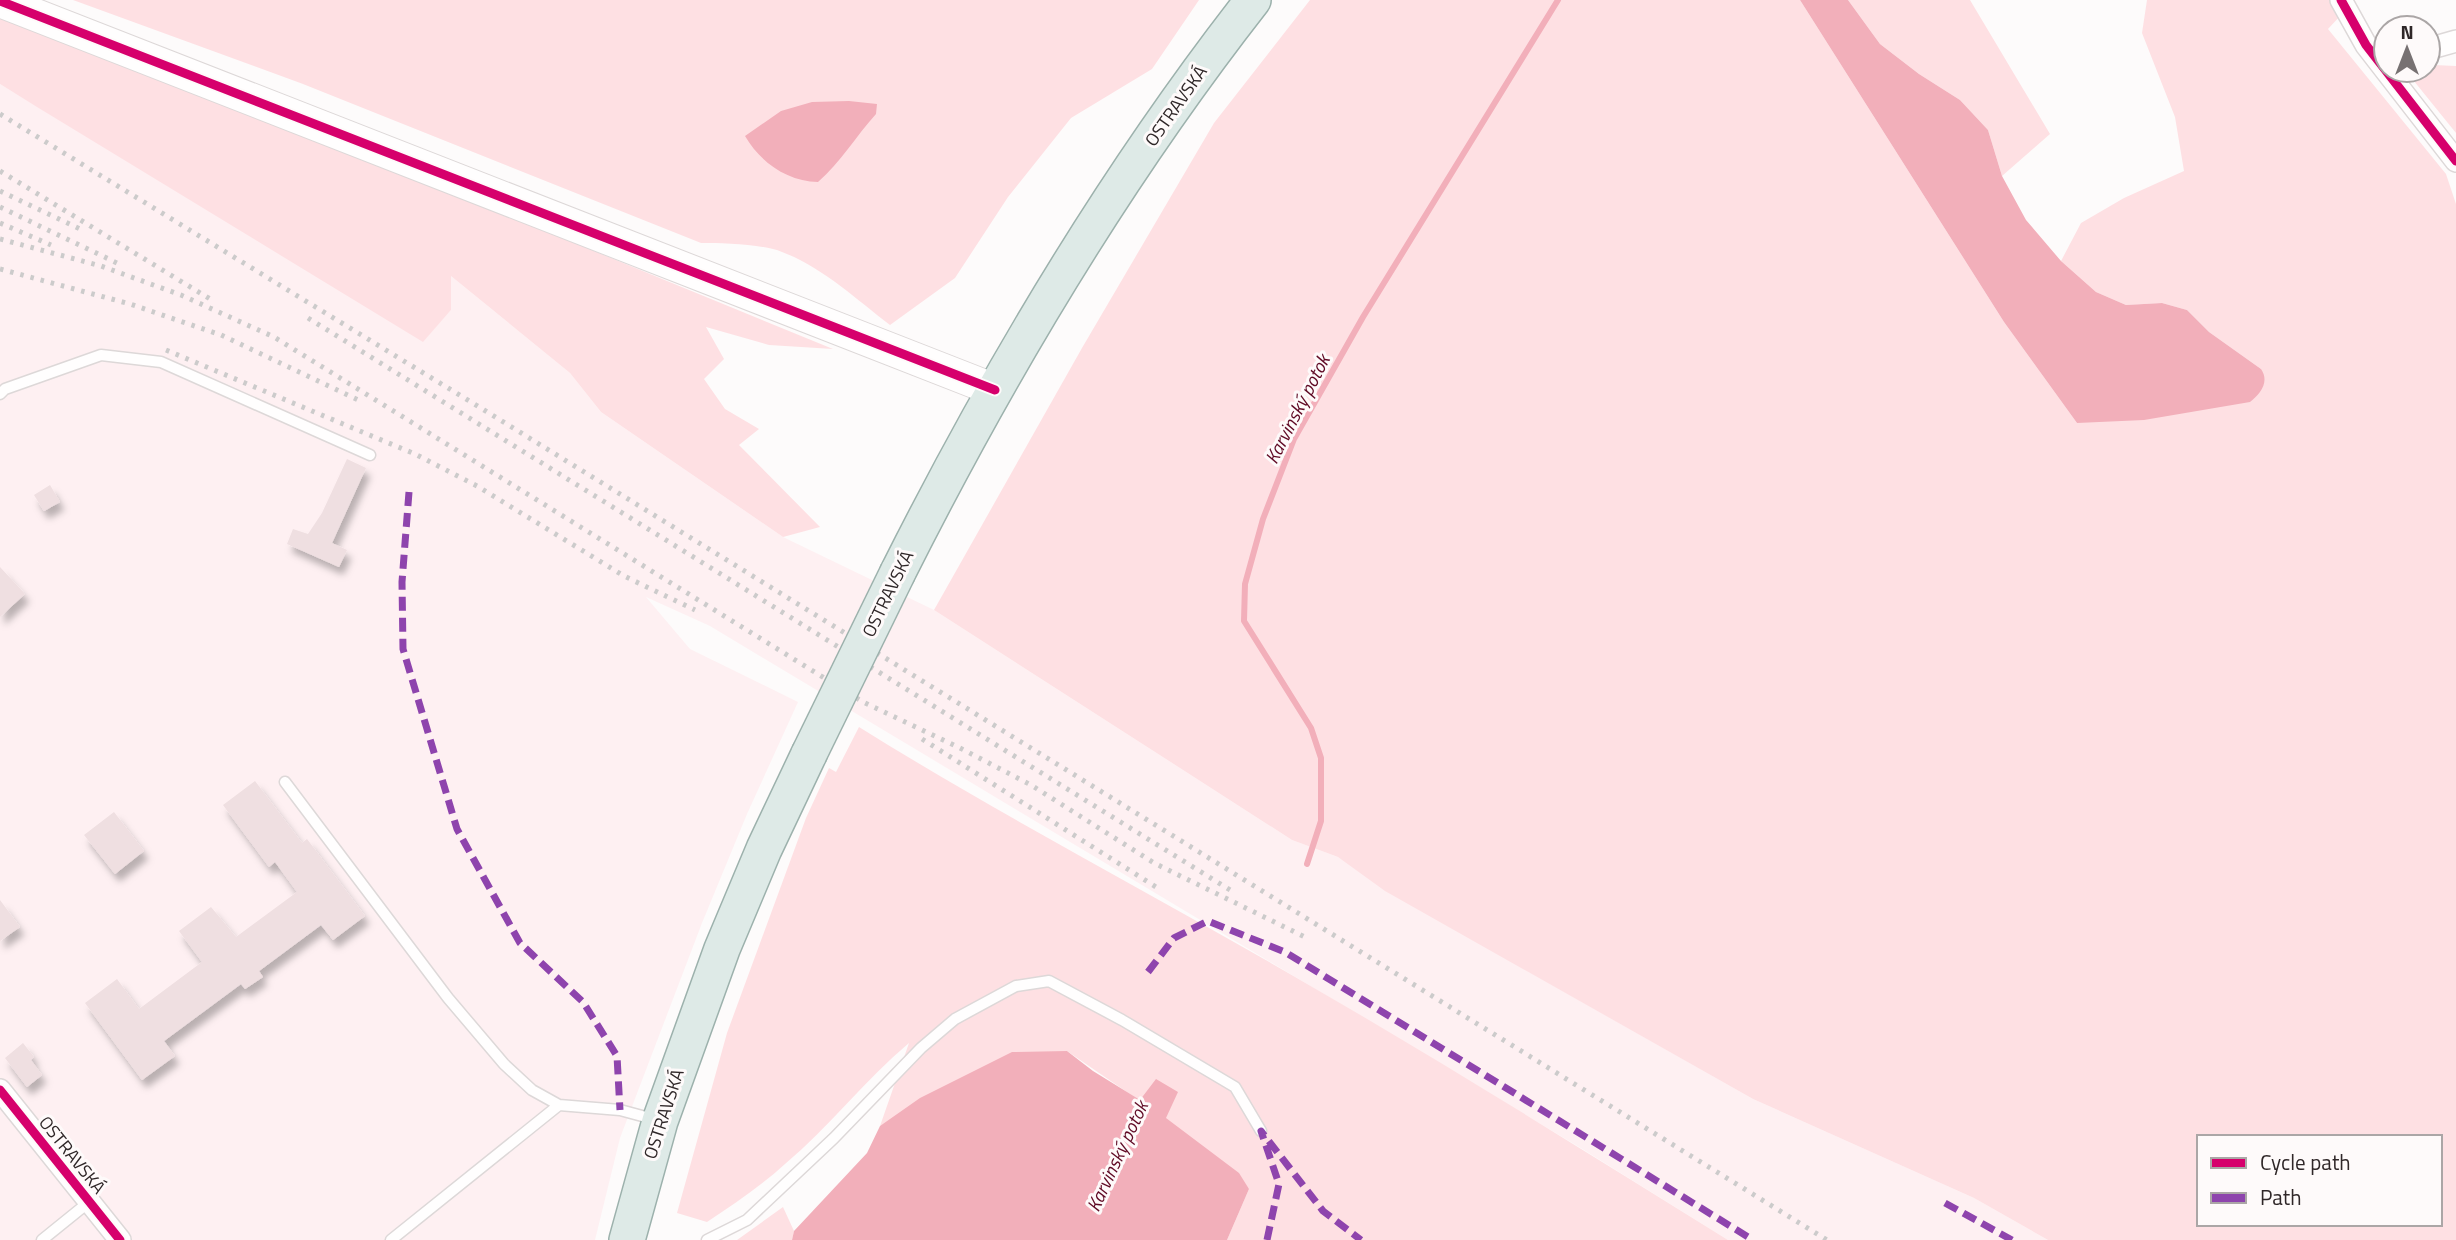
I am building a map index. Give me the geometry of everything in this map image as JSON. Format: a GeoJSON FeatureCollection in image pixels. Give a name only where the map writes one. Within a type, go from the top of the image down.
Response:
{"type":"FeatureCollection","features":[{"type":"Feature","properties":{"kind":"main road","name":"OSTRAVSKÁ"},"geometry":{"type":"LineString","coordinates":[[628,1240],[660,1121],[727,937],[773,829],[942,484],[995,390],[1140,157],[1253,0]]}},
{"type":"Feature","properties":{"kind":"street"},"geometry":{"type":"LineString","coordinates":[[2341,0],[2372,51]]}},
{"type":"Feature","properties":{"kind":"street"},"geometry":{"type":"LineString","coordinates":[[0,1],[995,390]]}},
{"type":"Feature","properties":{"kind":"street"},"geometry":{"type":"LineString","coordinates":[[2399,84],[2456,161]]}},
{"type":"Feature","properties":{"kind":"street","name":"OSTRAVSKÁ"},"geometry":{"type":"LineString","coordinates":[[0,1090],[120,1240]]}},
{"type":"Feature","properties":{"kind":"lane"},"geometry":{"type":"LineString","coordinates":[[0,394],[5,389],[36,377],[101,355],[161,362],[370,455]]}},
{"type":"Feature","properties":{"kind":"lane"},"geometry":{"type":"LineString","coordinates":[[285,782],[448,998],[504,1063],[532,1090],[559,1105],[620,1110],[660,1121]]}},
{"type":"Feature","properties":{"kind":"lane"},"geometry":{"type":"LineString","coordinates":[[708,1240],[747,1220],[834,1138],[921,1048],[955,1019],[1016,986],[1049,981],[1133,1027],[1235,1087],[1261,1130]]}},
{"type":"Feature","properties":{"kind":"lane"},"geometry":{"type":"LineString","coordinates":[[391,1240],[559,1105]]}},
{"type":"Feature","properties":{"kind":"lane"},"geometry":{"type":"LineString","coordinates":[[42,1240],[89,1202]]}},
{"type":"Feature","properties":{"kind":"shaded area"},"geometry":{"type":"Polygon","coordinates":[[[73,0],[1199,0],[1152,69],[1071,118],[1008,197],[955,278],[890,325],[825,275],[782,252],[754,246],[701,243],[303,84],[73,0]]]}},
{"type":"Feature","properties":{"kind":"shaded area"},"geometry":{"type":"Polygon","coordinates":[[[1310,0],[1800,0],[2004,322],[2077,423],[2261,369],[2209,332],[2187,310],[2162,303],[2126,305],[2096,292],[2061,261],[2081,223],[2124,198],[2184,171],[2175,117],[2142,33],[2147,0],[2355,0],[2328,29],[2446,174],[2456,204],[2456,1240],[2048,1240],[1974,1198],[1753,1099],[1385,891],[1338,857],[1292,840],[934,610],[1082,348],[1214,123],[1310,0]]]}},
{"type":"Feature","properties":{"kind":"shaded area"},"geometry":{"type":"Polygon","coordinates":[[[1848,0],[1970,0],[2050,134],[2002,176],[1988,130],[1960,100],[1919,74],[1880,44],[1848,0]]]}},
{"type":"Feature","properties":{"kind":"shaded area"},"geometry":{"type":"Polygon","coordinates":[[[0,18],[516,219],[833,349],[769,345],[706,327],[724,359],[704,379],[725,409],[759,429],[739,445],[820,527],[783,537],[601,412],[570,373],[451,276],[451,310],[423,342],[37,107],[0,84],[0,18]]]}},
{"type":"Feature","properties":{"kind":"shaded area"},"geometry":{"type":"Polygon","coordinates":[[[2442,65],[2456,66],[2456,133],[2416,84],[2442,84],[2442,65]]]}},
{"type":"Feature","properties":{"kind":"shaded area"},"geometry":{"type":"Polygon","coordinates":[[[0,84],[423,341],[451,310],[451,276],[570,373],[601,412],[783,537],[934,610],[1292,840],[1338,857],[1524,969],[1753,1099],[1974,1198],[2048,1240],[1728,1240],[1579,1147],[710,626],[646,597],[690,649],[798,702],[747,814],[702,923],[620,1138],[595,1240],[0,1240],[0,84]]]}},
{"type":"Feature","properties":{"kind":"shaded area"},"geometry":{"type":"Polygon","coordinates":[[[859,727],[966,791],[1345,1006],[1728,1240],[1227,1240],[1249,1189],[1165,1118],[1177,1093],[1140,1101],[1067,1051],[959,1079],[880,1126],[909,1043],[801,1150],[747,1194],[707,1222],[677,1213],[727,1033],[806,818],[829,768],[836,772],[859,727]]]}},
{"type":"Feature","properties":{"kind":"shaded area"},"geometry":{"type":"Polygon","coordinates":[[[783,1207],[794,1231],[792,1240],[737,1240],[783,1207]]]}},
{"type":"Feature","properties":{"kind":"water"},"geometry":{"type":"Polygon","coordinates":[[[1800,0],[1848,0],[1880,44],[1919,74],[1960,100],[1988,130],[2002,176],[2026,220],[2061,261],[2096,292],[2126,305],[2162,303],[2187,310],[2209,332],[2261,369],[2264,383],[2257,395],[2250,402],[2144,420],[2077,423],[2004,322],[1800,0]]]}},
{"type":"Feature","properties":{"kind":"water"},"geometry":{"type":"Polygon","coordinates":[[[849,101],[877,104],[876,114],[818,182],[796,178],[776,169],[751,146],[745,136],[781,111],[812,102],[849,101]]]}},
{"type":"Feature","properties":{"kind":"water"},"geometry":{"type":"Polygon","coordinates":[[[1067,1051],[1093,1071],[1140,1100],[1156,1079],[1178,1092],[1166,1118],[1239,1173],[1249,1189],[1227,1240],[792,1240],[794,1231],[867,1153],[880,1126],[920,1098],[1012,1052],[1067,1051]]]}},
{"type":"Feature","properties":{"kind":"building"},"geometry":{"type":"Polygon","coordinates":[[[347,459],[366,468],[332,543],[347,550],[339,567],[287,544],[293,529],[308,534],[322,513],[347,459]]]}},
{"type":"Feature","properties":{"kind":"building"},"geometry":{"type":"Polygon","coordinates":[[[50,485],[60,502],[44,511],[34,495],[50,485]]]}},
{"type":"Feature","properties":{"kind":"building"},"geometry":{"type":"Polygon","coordinates":[[[0,567],[25,594],[0,617],[0,567]]]}},
{"type":"Feature","properties":{"kind":"building"},"geometry":{"type":"Polygon","coordinates":[[[255,781],[302,843],[307,839],[365,916],[333,940],[321,925],[259,971],[263,977],[245,989],[241,984],[164,1041],[175,1056],[142,1080],[85,1003],[117,979],[139,1009],[202,962],[179,931],[211,907],[236,937],[297,892],[275,862],[269,867],[223,805],[255,781]]]}},
{"type":"Feature","properties":{"kind":"building"},"geometry":{"type":"Polygon","coordinates":[[[114,812],[144,851],[115,874],[84,835],[114,812]]]}},
{"type":"Feature","properties":{"kind":"building"},"geometry":{"type":"Polygon","coordinates":[[[0,900],[20,927],[0,941],[0,900]]]}},
{"type":"Feature","properties":{"kind":"building"},"geometry":{"type":"Polygon","coordinates":[[[23,1043],[34,1057],[31,1060],[42,1075],[27,1087],[5,1058],[23,1043]]]}},
{"type":"Feature","properties":{"kind":"waterway","name":"Karvinský potok"},"geometry":{"type":"LineString","coordinates":[[1307,864],[1321,821],[1321,758],[1311,728],[1244,621],[1245,584],[1263,519],[1294,439],[1363,317],[1558,0]]}},
{"type":"Feature","properties":{"kind":"railway"},"geometry":{"type":"LineString","coordinates":[[0,114],[1827,1240]]}},
{"type":"Feature","properties":{"kind":"railway"},"geometry":{"type":"LineString","coordinates":[[0,171],[215,302]]}},
{"type":"Feature","properties":{"kind":"railway"},"geometry":{"type":"LineString","coordinates":[[0,191],[82,230]]}},
{"type":"Feature","properties":{"kind":"railway"},"geometry":{"type":"LineString","coordinates":[[0,207],[117,263]]}},
{"type":"Feature","properties":{"kind":"railway"},"geometry":{"type":"LineString","coordinates":[[0,223],[51,245]]}},
{"type":"Feature","properties":{"kind":"railway"},"geometry":{"type":"LineString","coordinates":[[0,239],[101,266],[181,295],[274,337],[863,702],[1031,785],[1154,863],[1309,939]]}},
{"type":"Feature","properties":{"kind":"railway"},"geometry":{"type":"LineString","coordinates":[[0,269],[130,304],[221,335],[358,400]]}},
{"type":"Feature","properties":{"kind":"railway"},"geometry":{"type":"LineString","coordinates":[[308,318],[1235,893]]}},
{"type":"Feature","properties":{"kind":"railway"},"geometry":{"type":"LineString","coordinates":[[166,350],[415,454],[477,486],[624,576],[695,610]]}},
{"type":"Feature","properties":{"kind":"railway"},"geometry":{"type":"LineString","coordinates":[[922,739],[1156,887]]}},
{"type":"Feature","properties":{"kind":"marked path"},"geometry":{"type":"LineString","coordinates":[[409,492],[402,582],[403,649],[457,829],[520,943],[583,1002],[617,1056],[620,1110]]}},
{"type":"Feature","properties":{"kind":"marked path"},"geometry":{"type":"LineString","coordinates":[[1148,972],[1174,938],[1208,921],[1285,952],[1753,1240]]}},
{"type":"Feature","properties":{"kind":"marked path"},"geometry":{"type":"LineString","coordinates":[[1267,1240],[1279,1184],[1261,1131],[1323,1211],[1361,1240]]}},
{"type":"Feature","properties":{"kind":"marked path"},"geometry":{"type":"LineString","coordinates":[[1945,1203],[2012,1240]]}},
{"type":"Feature","properties":{"kind":"cycle path"},"geometry":{"type":"LineString","coordinates":[[2341,0],[2366,45],[2456,161]]}},
{"type":"Feature","properties":{"kind":"cycle path"},"geometry":{"type":"LineString","coordinates":[[0,1],[995,390]]}},
{"type":"Feature","properties":{"kind":"cycle path"},"geometry":{"type":"LineString","coordinates":[[0,1090],[120,1240]]}}]}
